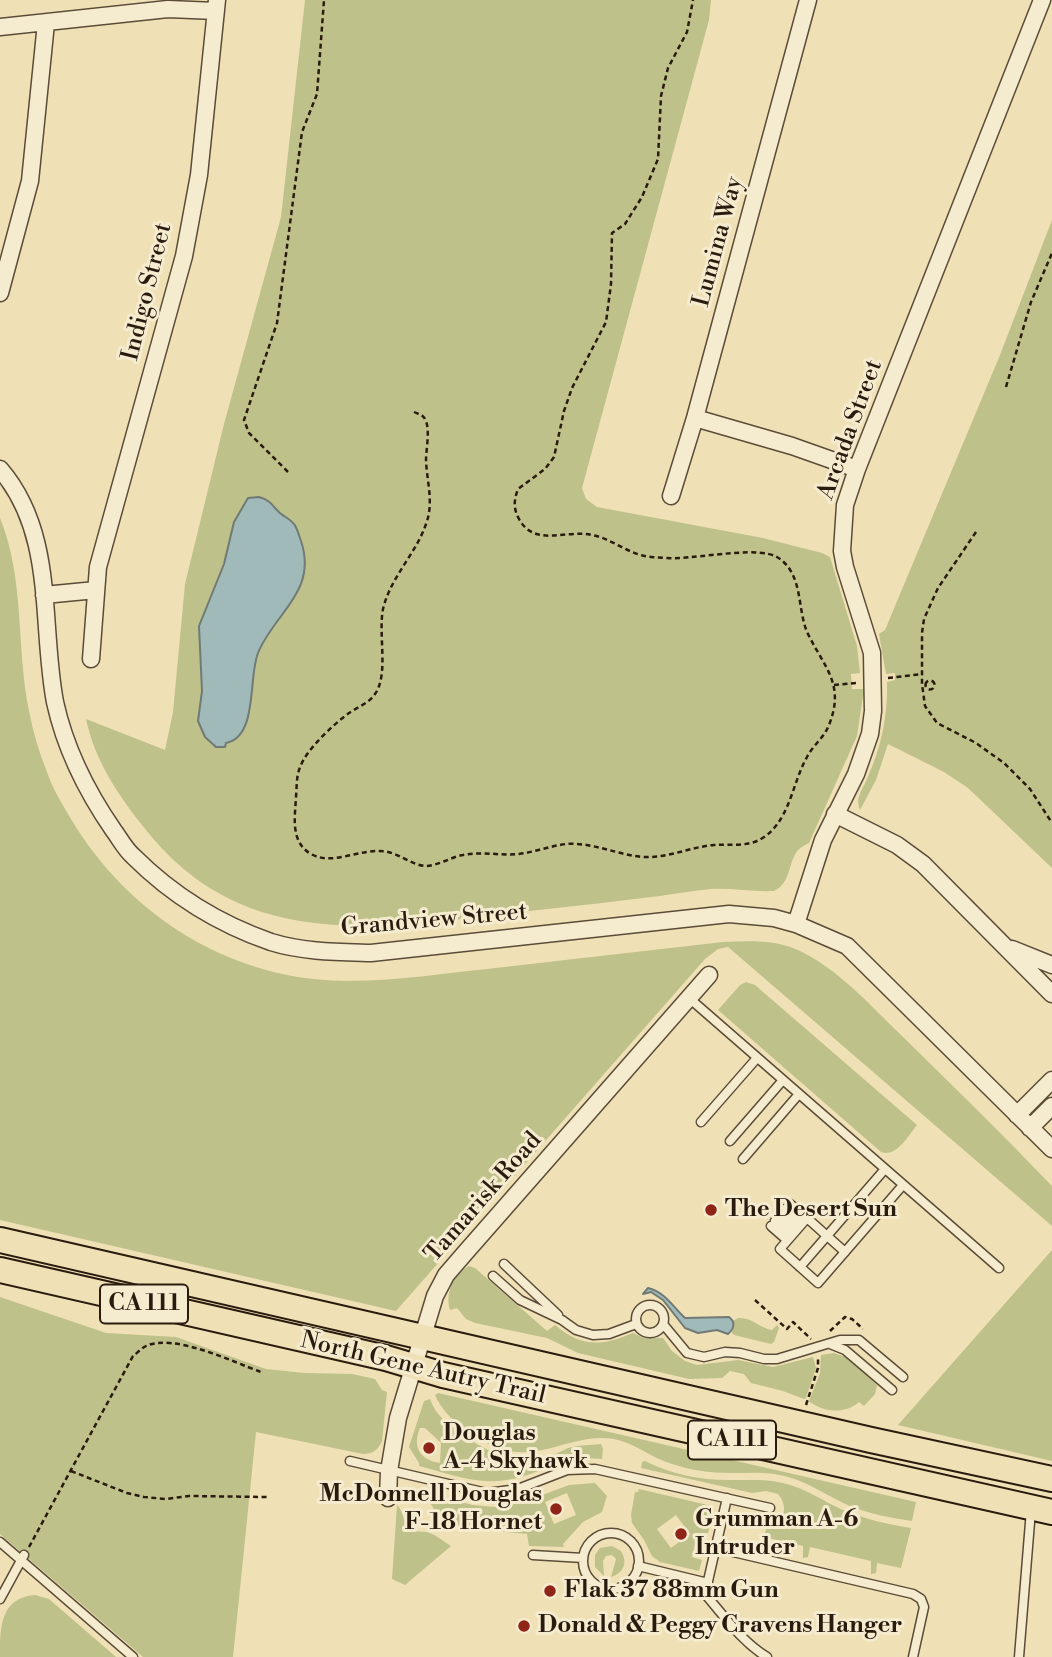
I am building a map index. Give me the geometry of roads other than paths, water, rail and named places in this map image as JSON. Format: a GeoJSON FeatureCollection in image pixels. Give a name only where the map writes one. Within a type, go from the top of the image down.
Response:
{"type":"FeatureCollection","features":[{"type":"Feature","properties":{"kind":"main road","name":"North Gene Autry Trail"},"geometry":{"type":"LineString","coordinates":[[0,1240],[1052,1479]]}},
{"type":"Feature","properties":{"kind":"main road","name":"North Gene Autry Trail"},"geometry":{"type":"LineString","coordinates":[[0,1270],[457,1378],[1042,1509]]}},
{"type":"Feature","properties":{"kind":"street","name":"Lumina Way"},"geometry":{"type":"LineString","coordinates":[[671,496],[695,418],[808,0]]}},
{"type":"Feature","properties":{"kind":"street","name":"Arcada Street"},"geometry":{"type":"LineString","coordinates":[[796,925],[823,840],[864,758],[873,711],[872,653],[842,551],[845,505],[1042,0]]}},
{"type":"Feature","properties":{"kind":"street"},"geometry":{"type":"LineString","coordinates":[[0,27],[216,5]]}},
{"type":"Feature","properties":{"kind":"street","name":"Indigo Street"},"geometry":{"type":"LineString","coordinates":[[91,659],[98,567],[184,256],[199,175],[216,5]]}},
{"type":"Feature","properties":{"kind":"street"},"geometry":{"type":"LineString","coordinates":[[0,293],[30,181],[46,23]]}},
{"type":"Feature","properties":{"kind":"street"},"geometry":{"type":"LineString","coordinates":[[695,418],[792,446],[857,469]]}},
{"type":"Feature","properties":{"kind":"street","name":"Grandview Street"},"geometry":{"type":"LineString","coordinates":[[0,469],[8,478],[30,519],[40,555],[55,701],[68,748],[97,806],[131,855],[174,892],[222,922],[273,943],[324,952],[371,953],[729,914],[774,918],[848,946],[1052,1149]]}},
{"type":"Feature","properties":{"kind":"street"},"geometry":{"type":"LineString","coordinates":[[44,595],[96,590]]}},
{"type":"Feature","properties":{"kind":"street"},"geometry":{"type":"LineString","coordinates":[[835,814],[910,854],[1052,994]]}},
{"type":"Feature","properties":{"kind":"street"},"geometry":{"type":"LineString","coordinates":[[1000,942],[1052,965]]}},
{"type":"Feature","properties":{"kind":"street","name":"Tamarisk Road"},"geometry":{"type":"LineString","coordinates":[[388,1499],[389,1471],[398,1418],[435,1296],[446,1276],[709,975]]}},
{"type":"Feature","properties":{"kind":"street"},"geometry":{"type":"LineString","coordinates":[[1017,1115],[1052,1080]]}},
{"type":"Feature","properties":{"kind":"street"},"geometry":{"type":"LineString","coordinates":[[1030,1128],[1052,1106]]}},
{"type":"Feature","properties":{"kind":"lane"},"geometry":{"type":"LineString","coordinates":[[689,998],[999,1268]]}},
{"type":"Feature","properties":{"kind":"lane"},"geometry":{"type":"LineString","coordinates":[[701,1122],[757,1058]]}},
{"type":"Feature","properties":{"kind":"lane"},"geometry":{"type":"LineString","coordinates":[[730,1140],[783,1080]]}},
{"type":"Feature","properties":{"kind":"lane"},"geometry":{"type":"LineString","coordinates":[[743,1159],[799,1094]]}},
{"type":"Feature","properties":{"kind":"lane"},"geometry":{"type":"LineString","coordinates":[[800,1267],[885,1169]]}},
{"type":"Feature","properties":{"kind":"lane"},"geometry":{"type":"LineString","coordinates":[[797,1229],[780,1249],[818,1283],[904,1185]]}},
{"type":"Feature","properties":{"kind":"lane"},"geometry":{"type":"LineString","coordinates":[[780,1215],[797,1229],[827,1236],[845,1252]]}},
{"type":"Feature","properties":{"kind":"lane"},"geometry":{"type":"LineString","coordinates":[[780,1215],[797,1229]]}},
{"type":"Feature","properties":{"kind":"lane"},"geometry":{"type":"LineString","coordinates":[[780,1215],[797,1229]]}},
{"type":"Feature","properties":{"kind":"lane"},"geometry":{"type":"LineString","coordinates":[[504,1264],[576,1330],[593,1335],[609,1334],[636,1324]]}},
{"type":"Feature","properties":{"kind":"lane"},"geometry":{"type":"LineString","coordinates":[[493,1276],[520,1300],[562,1320]]}},
{"type":"Feature","properties":{"kind":"lane"},"geometry":{"type":"LineString","coordinates":[[663,1324],[652,1333],[642,1332],[636,1324],[637,1311],[649,1304],[661,1310],[663,1324],[680,1346],[695,1356],[740,1353],[777,1359],[840,1340],[859,1340],[903,1377]]}},
{"type":"Feature","properties":{"kind":"lane"},"geometry":{"type":"LineString","coordinates":[[830,1344],[845,1350],[892,1390]]}},
{"type":"Feature","properties":{"kind":"lane"},"geometry":{"type":"LineString","coordinates":[[350,1461],[486,1493],[518,1489],[567,1470],[595,1469],[770,1508]]}},
{"type":"Feature","properties":{"kind":"lane"},"geometry":{"type":"LineString","coordinates":[[727,1498],[705,1594],[740,1634],[767,1657]]}},
{"type":"Feature","properties":{"kind":"lane"},"geometry":{"type":"LineString","coordinates":[[1019,1657],[1042,1509]]}},
{"type":"Feature","properties":{"kind":"lane"},"geometry":{"type":"LineString","coordinates":[[607,1533],[616,1533],[624,1536],[636,1549],[638,1566],[629,1582],[611,1589],[594,1583],[584,1568],[583,1558],[591,1542],[607,1533]]}},
{"type":"Feature","properties":{"kind":"lane"},"geometry":{"type":"LineString","coordinates":[[0,1542],[23,1558],[133,1657]]}},
{"type":"Feature","properties":{"kind":"lane"},"geometry":{"type":"LineString","coordinates":[[716,1548],[913,1594],[921,1599],[924,1607],[913,1657]]}},
{"type":"Feature","properties":{"kind":"lane"},"geometry":{"type":"LineString","coordinates":[[533,1555],[583,1558]]}},
{"type":"Feature","properties":{"kind":"lane"},"geometry":{"type":"LineString","coordinates":[[0,1599],[23,1558]]}},
{"type":"Feature","properties":{"kind":"lane"},"geometry":{"type":"LineString","coordinates":[[638,1566],[708,1583]]}},
{"type":"Feature","properties":{"kind":"water"},"geometry":{"type":"Polygon","coordinates":[[[259,497],[268,501],[296,526],[305,559],[304,574],[292,601],[258,653],[248,718],[243,730],[236,738],[226,743],[225,747],[216,747],[205,737],[198,721],[202,691],[199,626],[224,564],[234,522],[248,498],[259,497]]]}},
{"type":"Feature","properties":{"kind":"water"},"geometry":{"type":"Polygon","coordinates":[[[648,1288],[664,1296],[685,1318],[729,1317],[733,1321],[733,1328],[728,1334],[717,1330],[698,1333],[685,1328],[663,1300],[651,1292],[643,1294],[648,1288]]]}},
{"type":"Feature","properties":{"kind":"place","name":"The Desert Sun"},"geometry":{"type":"Point","coordinates":[711,1210]}},
{"type":"Feature","properties":{"kind":"place","name":"Douglas A-4 Skyhawk"},"geometry":{"type":"Point","coordinates":[429,1448]}},
{"type":"Feature","properties":{"kind":"place","name":"McDonnell Douglas F-18 Hornet"},"geometry":{"type":"Point","coordinates":[556,1509]}},
{"type":"Feature","properties":{"kind":"place","name":"Grumman A-6 Intruder"},"geometry":{"type":"Point","coordinates":[681,1534]}},
{"type":"Feature","properties":{"kind":"place","name":"Flak 37 88mm Gun"},"geometry":{"type":"Point","coordinates":[550,1591]}},
{"type":"Feature","properties":{"kind":"place","name":"Donald & Peggy Cravens Hanger"},"geometry":{"type":"Point","coordinates":[524,1626]}}]}
